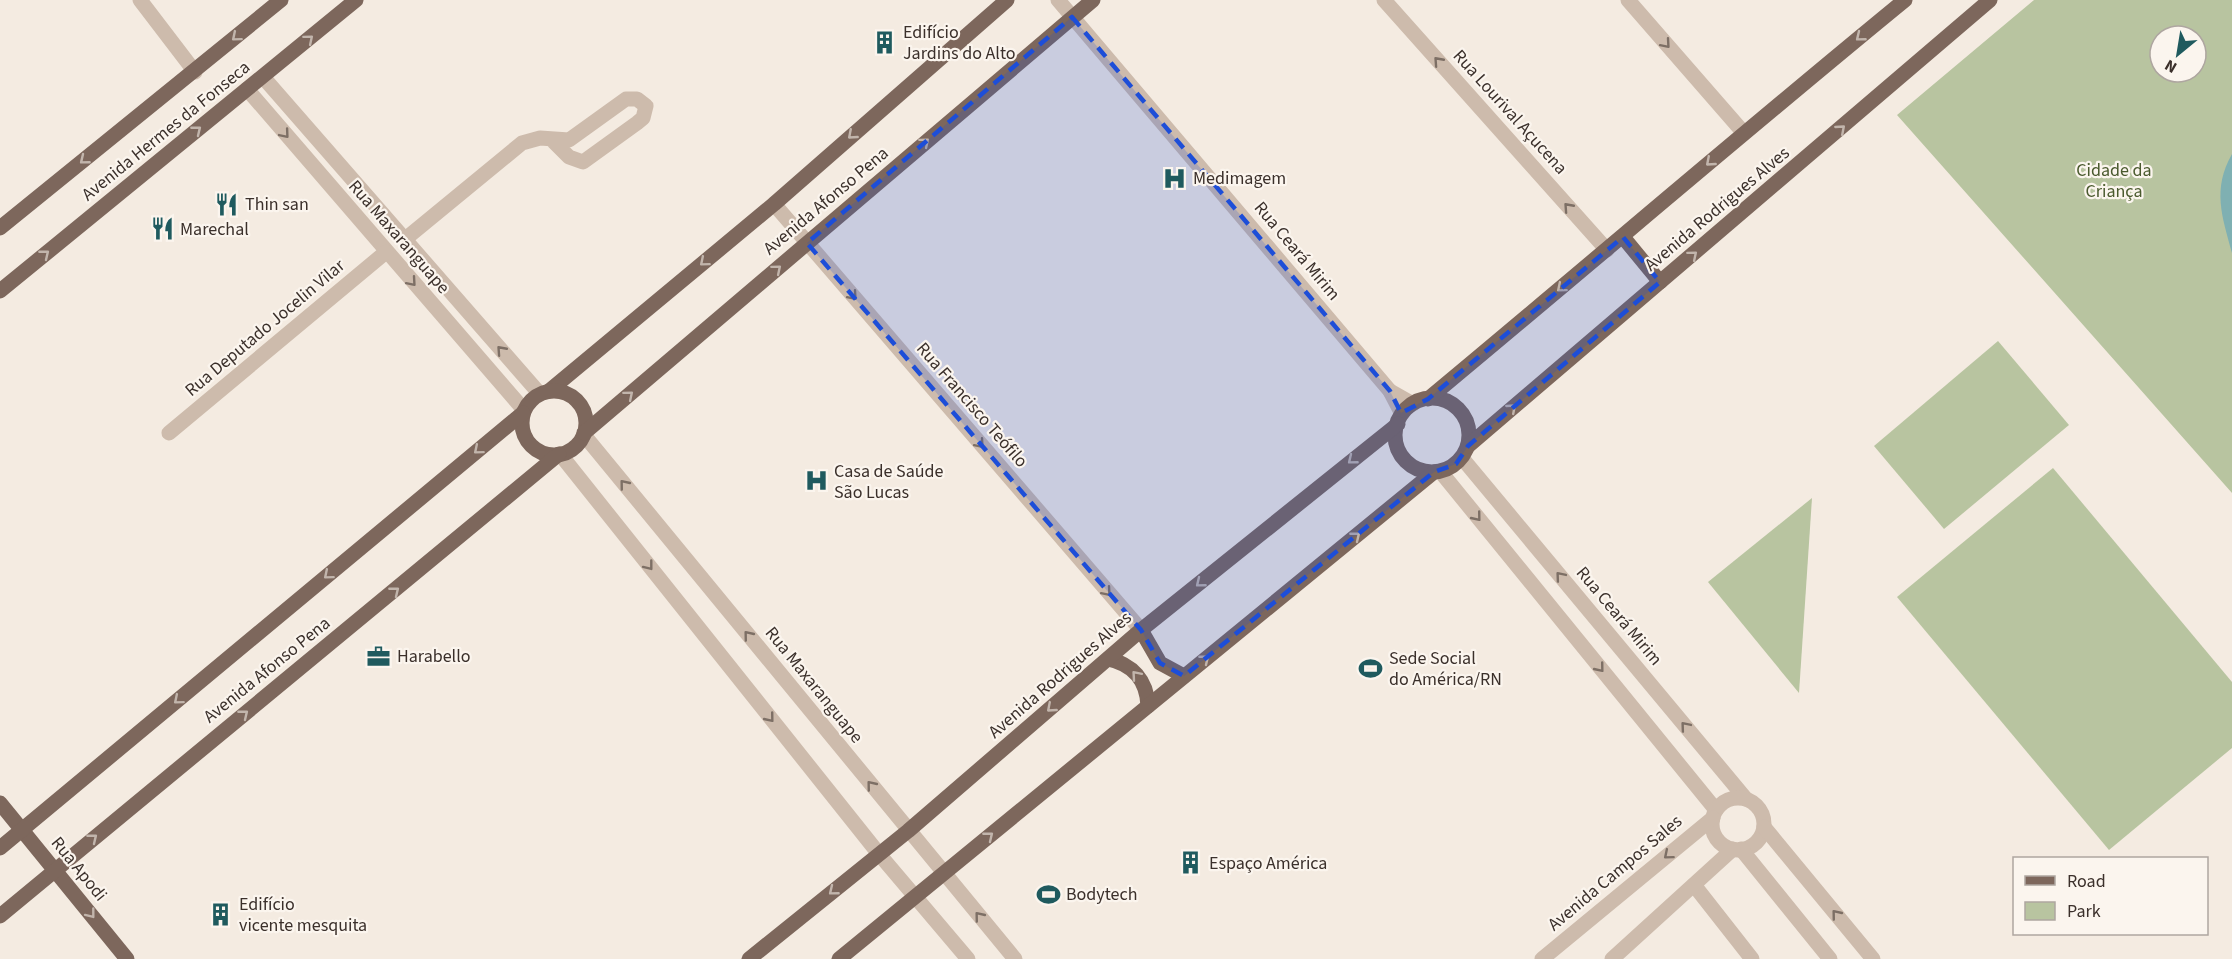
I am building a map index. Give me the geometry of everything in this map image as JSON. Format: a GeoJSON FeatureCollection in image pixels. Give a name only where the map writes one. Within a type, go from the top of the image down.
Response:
{"type":"FeatureCollection","features":[{"type":"Feature","properties":{"kind":"main road","name":"Avenida Hermes da Fonseca"},"geometry":{"type":"LineString","coordinates":[[0,228],[281,0]]}},
{"type":"Feature","properties":{"kind":"main road","name":"Avenida Hermes da Fonseca"},"geometry":{"type":"LineString","coordinates":[[0,291],[356,0]]}},
{"type":"Feature","properties":{"kind":"main road","name":"Avenida Afonso Pena"},"geometry":{"type":"LineString","coordinates":[[544,392],[774,204],[1007,0]]}},
{"type":"Feature","properties":{"kind":"main road","name":"Avenida Afonso Pena"},"geometry":{"type":"LineString","coordinates":[[584,434],[1093,0]]}},
{"type":"Feature","properties":{"kind":"main road","name":"Avenida Rodrigues Alves"},"geometry":{"type":"LineString","coordinates":[[749,959],[908,831],[1141,630],[1623,237],[1743,132],[1905,0]]}},
{"type":"Feature","properties":{"kind":"main road","name":"Avenida Rodrigues Alves"},"geometry":{"type":"LineString","coordinates":[[1465,452],[1659,282],[1990,0]]}},
{"type":"Feature","properties":{"kind":"main road"},"geometry":{"type":"LineString","coordinates":[[1623,237],[1659,282]]}},
{"type":"Feature","properties":{"kind":"main road"},"geometry":{"type":"LineString","coordinates":[[544,392],[570,395],[578,402],[586,422],[584,434],[574,447],[559,454],[538,451],[529,443],[521,423],[523,411],[544,392]]}},
{"type":"Feature","properties":{"kind":"main road"},"geometry":{"type":"LineString","coordinates":[[839,959],[1184,676],[1437,472],[1465,452],[1468,429],[1461,412],[1440,400],[1410,410],[1397,447],[1412,466],[1437,472]]}},
{"type":"Feature","properties":{"kind":"main road","name":"Avenida Afonso Pena"},"geometry":{"type":"LineString","coordinates":[[0,848],[523,411]]}},
{"type":"Feature","properties":{"kind":"main road","name":"Avenida Afonso Pena"},"geometry":{"type":"LineString","coordinates":[[0,916],[54,869],[559,454]]}},
{"type":"Feature","properties":{"kind":"main road"},"geometry":{"type":"LineString","coordinates":[[1141,630],[1160,663],[1184,676]]}},
{"type":"Feature","properties":{"kind":"main road"},"geometry":{"type":"LineString","coordinates":[[1107,659],[1124,664],[1137,674],[1146,688],[1148,706]]}},
{"type":"Feature","properties":{"kind":"main road","name":"Rua Apodi"},"geometry":{"type":"LineString","coordinates":[[0,803],[127,959]]}},
{"type":"Feature","properties":{"kind":"street"},"geometry":{"type":"LineString","coordinates":[[140,0],[195,72]]}},
{"type":"Feature","properties":{"kind":"street","name":"Rua Ceará Mirim"},"geometry":{"type":"LineString","coordinates":[[1058,0],[1390,391],[1410,410]]}},
{"type":"Feature","properties":{"kind":"street","name":"Rua Lourival Açucena"},"geometry":{"type":"LineString","coordinates":[[1384,0],[1607,250]]}},
{"type":"Feature","properties":{"kind":"street"},"geometry":{"type":"LineString","coordinates":[[1628,0],[1743,132]]}},
{"type":"Feature","properties":{"kind":"street","name":"Rua Maxaranguape"},"geometry":{"type":"LineString","coordinates":[[263,77],[404,240],[544,392]]}},
{"type":"Feature","properties":{"kind":"street","name":"Rua Maxaranguape"},"geometry":{"type":"LineString","coordinates":[[247,89],[523,411]]}},
{"type":"Feature","properties":{"kind":"street","name":"Rua Maxaranguape"},"geometry":{"type":"LineString","coordinates":[[404,240],[512,149],[531,139],[569,140],[626,99],[637,99],[646,106],[643,118],[583,162],[568,157],[552,140]]}},
{"type":"Feature","properties":{"kind":"street","name":"Rua Francisco Teófilo"},"geometry":{"type":"LineString","coordinates":[[774,204],[1141,630]]}},
{"type":"Feature","properties":{"kind":"street","name":"Rua Deputado Jocelin Vilar"},"geometry":{"type":"LineString","coordinates":[[169,433],[386,252]]}},
{"type":"Feature","properties":{"kind":"street","name":"Rua Maxaranguape"},"geometry":{"type":"LineString","coordinates":[[584,434],[1015,959]]}},
{"type":"Feature","properties":{"kind":"street","name":"Rua Ceará Mirim"},"geometry":{"type":"LineString","coordinates":[[1465,452],[1746,799]]}},
{"type":"Feature","properties":{"kind":"street"},"geometry":{"type":"LineString","coordinates":[[559,454],[879,854],[968,959]]}},
{"type":"Feature","properties":{"kind":"street"},"geometry":{"type":"LineString","coordinates":[[1437,472],[1714,814],[1714,834],[1725,846],[1737,849],[1830,959]]}},
{"type":"Feature","properties":{"kind":"street"},"geometry":{"type":"LineString","coordinates":[[1714,814],[1729,800],[1746,799],[1760,810],[1764,827],[1873,959]]}},
{"type":"Feature","properties":{"kind":"street","name":"Avenida Campos Sales"},"geometry":{"type":"LineString","coordinates":[[1542,959],[1714,814]]}},
{"type":"Feature","properties":{"kind":"street"},"geometry":{"type":"LineString","coordinates":[[1612,959],[1737,849],[1756,843],[1764,827]]}},
{"type":"Feature","properties":{"kind":"street"},"geometry":{"type":"LineString","coordinates":[[1694,885],[1752,959]]}},
{"type":"Feature","properties":{"kind":"highlighted area"},"geometry":{"type":"Polygon","coordinates":[[[1072,17],[1390,391],[1401,413],[1428,399],[1623,237],[1660,282],[1468,446],[1456,464],[1434,472],[1184,676],[1160,663],[1141,630],[807,243],[1072,17]]]}},
{"type":"Feature","properties":{"kind":"green space","name":"Cidade da Criança"},"geometry":{"type":"Polygon","coordinates":[[[2034,0],[2232,0],[2232,493],[1897,115],[2034,0]]]}},
{"type":"Feature","properties":{"kind":"green space"},"geometry":{"type":"Polygon","coordinates":[[[1998,341],[2069,425],[1944,529],[1874,446],[1998,341]]]}},
{"type":"Feature","properties":{"kind":"green space"},"geometry":{"type":"Polygon","coordinates":[[[2053,468],[2232,682],[2232,748],[2109,850],[1897,597],[2053,468]]]}},
{"type":"Feature","properties":{"kind":"green space"},"geometry":{"type":"Polygon","coordinates":[[[1812,498],[1799,693],[1708,582],[1812,498]]]}},
{"type":"Feature","properties":{"kind":"water"},"geometry":{"type":"Polygon","coordinates":[[[2232,154],[2232,253],[2222,215],[2221,191],[2222,179],[2232,154]]]}},
{"type":"Feature","properties":{"kind":"place","name":"Edifício Jardins do Alto"},"geometry":{"type":"Point","coordinates":[885,42]}},
{"type":"Feature","properties":{"kind":"place","name":"Medimagem"},"geometry":{"type":"Point","coordinates":[1175,178]}},
{"type":"Feature","properties":{"kind":"place","name":"Thin san"},"geometry":{"type":"Point","coordinates":[227,204]}},
{"type":"Feature","properties":{"kind":"place","name":"Marechal"},"geometry":{"type":"Point","coordinates":[162,229]}},
{"type":"Feature","properties":{"kind":"place","name":"Casa de Saúde São Lucas"},"geometry":{"type":"Point","coordinates":[816,481]}},
{"type":"Feature","properties":{"kind":"place","name":"Harabello"},"geometry":{"type":"Point","coordinates":[379,656]}},
{"type":"Feature","properties":{"kind":"place","name":"Sede Social do América/RN"},"geometry":{"type":"Point","coordinates":[1371,668]}},
{"type":"Feature","properties":{"kind":"place","name":"Espaço América"},"geometry":{"type":"Point","coordinates":[1191,863]}},
{"type":"Feature","properties":{"kind":"place","name":"Bodytech"},"geometry":{"type":"Point","coordinates":[1048,894]}},
{"type":"Feature","properties":{"kind":"place","name":"Edifício vicente mesquita"},"geometry":{"type":"Point","coordinates":[221,914]}}]}
